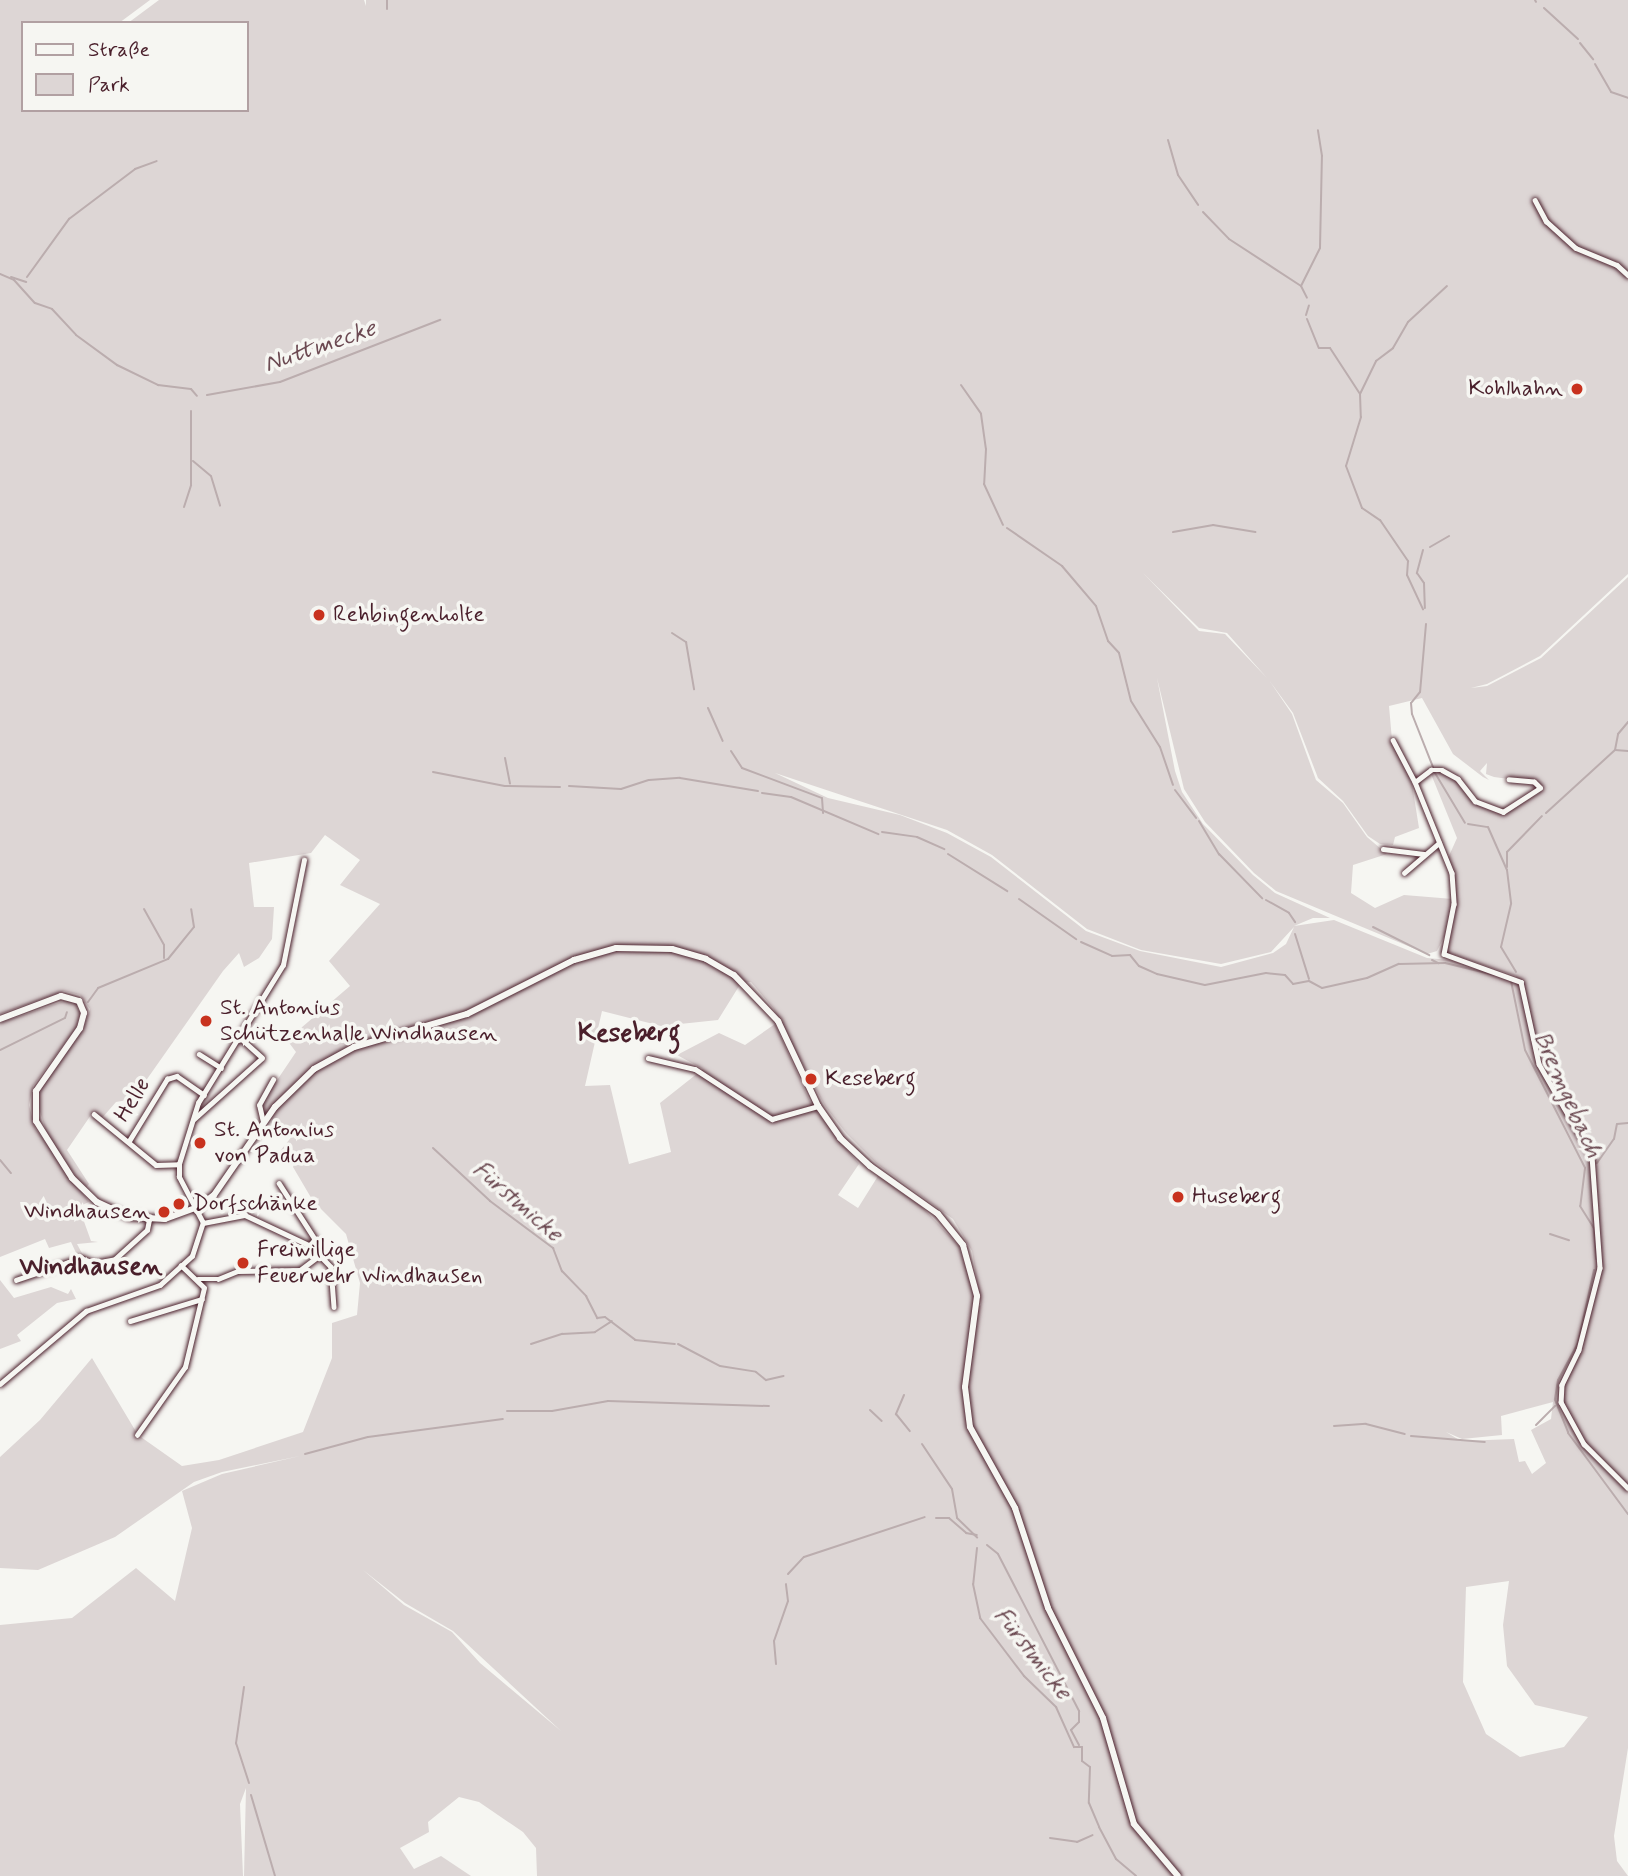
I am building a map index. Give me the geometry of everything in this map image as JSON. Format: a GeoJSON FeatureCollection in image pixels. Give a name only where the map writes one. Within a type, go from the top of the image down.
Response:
{"type":"FeatureCollection","features":[{"type":"Feature","properties":{"kind":"main road"},"geometry":{"type":"LineString","coordinates":[[0,1019],[61,996],[79,1001],[84,1013],[80,1028],[36,1091],[36,1121],[87,1194],[116,1213],[149,1220],[198,1207],[222,1188],[263,1122],[314,1069],[354,1047],[467,1014],[574,960],[628,947],[696,956],[749,987],[778,1021],[818,1106],[854,1153],[927,1204],[963,1245],[977,1296],[966,1379],[970,1427],[1015,1508],[1048,1608],[1103,1718],[1134,1824],[1178,1876]]}},
{"type":"Feature","properties":{"kind":"street"},"geometry":{"type":"LineString","coordinates":[[1535,200],[1546,221],[1576,247],[1617,265],[1628,275]]}},
{"type":"Feature","properties":{"kind":"street"},"geometry":{"type":"LineString","coordinates":[[1393,740],[1415,782],[1453,884],[1454,904],[1444,954],[1508,975],[1522,984],[1539,1064],[1592,1156],[1600,1268],[1579,1350],[1562,1385],[1561,1402],[1584,1444],[1628,1488]]}},
{"type":"Feature","properties":{"kind":"street"},"geometry":{"type":"LineString","coordinates":[[1415,782],[1431,770],[1442,769],[1458,779],[1475,801],[1503,812],[1540,788],[1534,782],[1508,780]]}},
{"type":"Feature","properties":{"kind":"street"},"geometry":{"type":"LineString","coordinates":[[1404,873],[1416,867],[1424,854],[1439,843]]}},
{"type":"Feature","properties":{"kind":"street"},"geometry":{"type":"LineString","coordinates":[[1383,849],[1424,854]]}},
{"type":"Feature","properties":{"kind":"street"},"geometry":{"type":"LineString","coordinates":[[0,1384],[86,1311],[160,1285],[181,1266],[201,1241],[203,1223],[198,1207],[179,1177],[179,1164],[193,1119],[204,1095],[287,954],[304,860]]}},
{"type":"Feature","properties":{"kind":"street"},"geometry":{"type":"LineString","coordinates":[[193,1119],[262,1058],[239,1037]]}},
{"type":"Feature","properties":{"kind":"street"},"geometry":{"type":"LineString","coordinates":[[199,1054],[221,1068]]}},
{"type":"Feature","properties":{"kind":"street"},"geometry":{"type":"LineString","coordinates":[[648,1058],[695,1069],[772,1119],[818,1106]]}},
{"type":"Feature","properties":{"kind":"street","name":"Helle"},"geometry":{"type":"LineString","coordinates":[[129,1141],[167,1079],[177,1076],[204,1095]]}},
{"type":"Feature","properties":{"kind":"street"},"geometry":{"type":"LineString","coordinates":[[263,1122],[259,1105],[273,1080]]}},
{"type":"Feature","properties":{"kind":"street","name":"Helle"},"geometry":{"type":"LineString","coordinates":[[94,1114],[156,1165],[179,1164]]}},
{"type":"Feature","properties":{"kind":"street"},"geometry":{"type":"LineString","coordinates":[[279,1183],[315,1239],[311,1246]]}},
{"type":"Feature","properties":{"kind":"street"},"geometry":{"type":"LineString","coordinates":[[203,1223],[245,1214],[311,1246],[321,1254],[335,1279],[334,1307]]}},
{"type":"Feature","properties":{"kind":"street"},"geometry":{"type":"LineString","coordinates":[[16,1280],[81,1258],[95,1263],[115,1259],[147,1230],[149,1220]]}},
{"type":"Feature","properties":{"kind":"street"},"geometry":{"type":"LineString","coordinates":[[181,1266],[198,1279],[218,1279],[238,1271],[300,1270],[321,1254]]}},
{"type":"Feature","properties":{"kind":"street"},"geometry":{"type":"LineString","coordinates":[[137,1435],[185,1367],[203,1298],[198,1279]]}},
{"type":"Feature","properties":{"kind":"street"},"geometry":{"type":"LineString","coordinates":[[130,1321],[203,1298]]}},
{"type":"Feature","properties":{"kind":"green space"},"geometry":{"type":"Polygon","coordinates":[[[0,0],[150,0],[122,21],[21,21],[21,112],[248,112],[248,21],[131,21],[159,0],[364,0],[366,6],[366,0],[1628,0],[1628,574],[1540,656],[1487,684],[1471,688],[1487,686],[1541,658],[1628,577],[1628,1748],[1614,1836],[1617,1861],[1628,1876],[537,1876],[536,1848],[523,1832],[479,1802],[459,1797],[428,1822],[429,1832],[400,1848],[414,1869],[441,1856],[471,1876],[244,1876],[246,1788],[240,1804],[243,1876],[0,1876],[0,1625],[72,1618],[136,1568],[175,1601],[192,1528],[182,1491],[222,1474],[300,1456],[222,1472],[194,1482],[115,1537],[38,1570],[0,1568],[0,1457],[40,1420],[92,1358],[138,1435],[182,1466],[219,1460],[303,1432],[332,1358],[332,1323],[357,1315],[360,1283],[346,1234],[313,1201],[293,1167],[295,1161],[281,1150],[293,1135],[266,1115],[261,1104],[296,1052],[287,1040],[350,986],[329,961],[380,904],[340,885],[360,860],[325,835],[311,853],[249,863],[254,907],[274,907],[272,939],[259,958],[244,967],[239,953],[223,971],[133,1099],[116,1102],[102,1118],[93,1112],[67,1150],[89,1184],[85,1189],[48,1137],[37,1102],[43,1085],[83,1030],[90,1009],[80,995],[64,991],[0,1014],[0,0]],[[1143,573],[1199,631],[1225,634],[1267,678],[1227,633],[1199,628],[1143,573]],[[1157,678],[1175,771],[1182,792],[1203,824],[1253,875],[1275,893],[1330,918],[1313,918],[1294,926],[1334,920],[1427,958],[1450,960],[1519,982],[1516,976],[1446,952],[1456,902],[1448,858],[1457,838],[1431,774],[1441,771],[1456,779],[1475,803],[1503,813],[1538,794],[1543,787],[1539,783],[1486,774],[1487,763],[1480,771],[1489,780],[1483,777],[1453,754],[1422,698],[1389,706],[1392,740],[1412,784],[1419,828],[1395,837],[1393,845],[1380,844],[1368,836],[1343,801],[1318,778],[1293,713],[1269,680],[1292,714],[1316,780],[1343,803],[1367,837],[1387,854],[1353,865],[1351,893],[1375,908],[1404,895],[1453,899],[1449,927],[1437,951],[1427,954],[1276,891],[1254,873],[1205,822],[1184,789],[1157,678]],[[775,773],[828,798],[900,815],[947,833],[991,857],[1086,931],[1140,951],[1221,967],[1273,953],[1286,944],[1294,927],[1271,952],[1221,964],[1141,950],[1087,929],[992,855],[947,830],[775,773]],[[751,982],[741,983],[718,1020],[661,1026],[602,1011],[585,1086],[610,1085],[629,1164],[671,1152],[660,1103],[703,1069],[677,1055],[719,1033],[745,1045],[775,1024],[812,1106],[859,1164],[838,1195],[858,1208],[878,1176],[922,1207],[959,1246],[978,1307],[981,1305],[972,1251],[953,1219],[876,1163],[846,1133],[825,1106],[773,1008],[751,982]],[[1553,1402],[1501,1416],[1502,1435],[1462,1439],[1446,1432],[1461,1441],[1514,1439],[1519,1462],[1525,1461],[1532,1474],[1546,1463],[1531,1430],[1551,1419],[1553,1402]],[[363,1570],[404,1605],[452,1632],[480,1663],[561,1731],[453,1631],[405,1603],[363,1570]],[[1509,1581],[1466,1587],[1463,1682],[1486,1734],[1520,1757],[1564,1747],[1588,1717],[1535,1705],[1507,1666],[1503,1625],[1509,1581]]]}},
{"type":"Feature","properties":{"kind":"green space"},"geometry":{"type":"Polygon","coordinates":[[[67,1000],[76,1004],[80,1014],[76,1028],[33,1086],[29,1105],[35,1128],[89,1202],[80,1206],[82,1216],[91,1241],[98,1242],[77,1244],[84,1257],[78,1257],[71,1242],[49,1248],[45,1239],[0,1257],[0,1023],[67,1000]]]}},
{"type":"Feature","properties":{"kind":"green space"},"geometry":{"type":"Polygon","coordinates":[[[0,1280],[14,1298],[51,1287],[68,1294],[71,1289],[76,1299],[57,1303],[17,1335],[21,1341],[0,1349],[0,1280]]]}},
{"type":"Feature","properties":{"kind":"waterway"},"geometry":{"type":"LineString","coordinates":[[387,0],[387,9]]}},
{"type":"Feature","properties":{"kind":"waterway"},"geometry":{"type":"LineString","coordinates":[[1544,8],[1578,39]]}},
{"type":"Feature","properties":{"kind":"waterway"},"geometry":{"type":"LineString","coordinates":[[1580,43],[1593,59]]}},
{"type":"Feature","properties":{"kind":"waterway"},"geometry":{"type":"LineString","coordinates":[[1595,64],[1611,92],[1628,98]]}},
{"type":"Feature","properties":{"kind":"waterway"},"geometry":{"type":"LineString","coordinates":[[1301,286],[1320,248],[1322,156],[1318,130]]}},
{"type":"Feature","properties":{"kind":"waterway","name":"Bremgebach"},"geometry":{"type":"LineString","coordinates":[[1168,140],[1178,175],[1198,205]]}},
{"type":"Feature","properties":{"kind":"waterway"},"geometry":{"type":"LineString","coordinates":[[27,277],[69,219],[135,169],[157,161]]}},
{"type":"Feature","properties":{"kind":"waterway","name":"Bremgebach"},"geometry":{"type":"LineString","coordinates":[[1203,212],[1229,239],[1301,286],[1307,298]]}},
{"type":"Feature","properties":{"kind":"waterway","name":"Nuttmecke"},"geometry":{"type":"LineString","coordinates":[[0,274],[14,280],[35,303],[52,309],[76,335],[117,365],[158,385],[191,389],[197,396]]}},
{"type":"Feature","properties":{"kind":"waterway","name":"Nuttmecke"},"geometry":{"type":"LineString","coordinates":[[11,277],[26,282]]}},
{"type":"Feature","properties":{"kind":"waterway"},"geometry":{"type":"LineString","coordinates":[[1360,394],[1376,361],[1393,348],[1408,322],[1447,286]]}},
{"type":"Feature","properties":{"kind":"waterway","name":"Bremgebach"},"geometry":{"type":"LineString","coordinates":[[1306,315],[1309,305]]}},
{"type":"Feature","properties":{"kind":"waterway","name":"Bremgebach"},"geometry":{"type":"LineString","coordinates":[[1307,319],[1319,348],[1330,348],[1360,394],[1361,417],[1346,466],[1362,508],[1380,520],[1408,561],[1407,575],[1423,610]]}},
{"type":"Feature","properties":{"kind":"waterway","name":"Nuttmecke"},"geometry":{"type":"LineString","coordinates":[[207,395],[280,382],[440,320]]}},
{"type":"Feature","properties":{"kind":"waterway"},"geometry":{"type":"LineString","coordinates":[[961,385],[981,414],[986,449],[984,484],[1003,525]]}},
{"type":"Feature","properties":{"kind":"waterway"},"geometry":{"type":"LineString","coordinates":[[184,507],[191,485],[191,411]]}},
{"type":"Feature","properties":{"kind":"waterway"},"geometry":{"type":"LineString","coordinates":[[193,461],[211,476],[220,506]]}},
{"type":"Feature","properties":{"kind":"waterway"},"geometry":{"type":"LineString","coordinates":[[1173,532],[1213,525],[1255,532]]}},
{"type":"Feature","properties":{"kind":"waterway"},"geometry":{"type":"LineString","coordinates":[[1007,528],[1062,566],[1096,606],[1108,641],[1119,653],[1131,701],[1160,747],[1173,785]]}},
{"type":"Feature","properties":{"kind":"waterway"},"geometry":{"type":"LineString","coordinates":[[1430,547],[1449,536]]}},
{"type":"Feature","properties":{"kind":"waterway"},"geometry":{"type":"LineString","coordinates":[[1423,550],[1417,573],[1424,583],[1425,608]]}},
{"type":"Feature","properties":{"kind":"waterway","name":"Bremgebach"},"geometry":{"type":"LineString","coordinates":[[1426,624],[1420,692],[1411,703],[1412,714],[1433,767]]}},
{"type":"Feature","properties":{"kind":"waterway"},"geometry":{"type":"LineString","coordinates":[[672,633],[686,642],[694,689]]}},
{"type":"Feature","properties":{"kind":"waterway"},"geometry":{"type":"LineString","coordinates":[[708,708],[723,741]]}},
{"type":"Feature","properties":{"kind":"waterway"},"geometry":{"type":"LineString","coordinates":[[1546,813],[1615,750],[1618,734],[1628,722]]}},
{"type":"Feature","properties":{"kind":"waterway"},"geometry":{"type":"LineString","coordinates":[[1615,750],[1628,751]]}},
{"type":"Feature","properties":{"kind":"waterway"},"geometry":{"type":"LineString","coordinates":[[731,751],[742,768],[822,798],[823,813]]}},
{"type":"Feature","properties":{"kind":"waterway"},"geometry":{"type":"LineString","coordinates":[[505,758],[510,784]]}},
{"type":"Feature","properties":{"kind":"waterway"},"geometry":{"type":"LineString","coordinates":[[433,772],[505,786],[560,787]]}},
{"type":"Feature","properties":{"kind":"waterway","name":"Bremgebach"},"geometry":{"type":"LineString","coordinates":[[1435,773],[1465,823]]}},
{"type":"Feature","properties":{"kind":"waterway"},"geometry":{"type":"LineString","coordinates":[[569,786],[621,789],[649,780],[680,778],[758,791]]}},
{"type":"Feature","properties":{"kind":"waterway"},"geometry":{"type":"LineString","coordinates":[[1175,790],[1196,818]]}},
{"type":"Feature","properties":{"kind":"waterway"},"geometry":{"type":"LineString","coordinates":[[762,793],[791,797],[878,834]]}},
{"type":"Feature","properties":{"kind":"waterway"},"geometry":{"type":"LineString","coordinates":[[1507,867],[1507,852],[1542,816]]}},
{"type":"Feature","properties":{"kind":"waterway"},"geometry":{"type":"LineString","coordinates":[[1199,821],[1219,854],[1262,898]]}},
{"type":"Feature","properties":{"kind":"waterway","name":"Bremgebach"},"geometry":{"type":"LineString","coordinates":[[1468,824],[1488,827],[1507,870],[1511,904],[1501,947],[1516,972]]}},
{"type":"Feature","properties":{"kind":"waterway"},"geometry":{"type":"LineString","coordinates":[[882,832],[917,837],[944,849]]}},
{"type":"Feature","properties":{"kind":"waterway"},"geometry":{"type":"LineString","coordinates":[[948,854],[1007,891]]}},
{"type":"Feature","properties":{"kind":"waterway"},"geometry":{"type":"LineString","coordinates":[[1019,899],[1076,939]]}},
{"type":"Feature","properties":{"kind":"waterway"},"geometry":{"type":"LineString","coordinates":[[1266,900],[1289,913],[1295,922]]}},
{"type":"Feature","properties":{"kind":"waterway"},"geometry":{"type":"LineString","coordinates":[[144,909],[164,945],[164,958]]}},
{"type":"Feature","properties":{"kind":"waterway"},"geometry":{"type":"LineString","coordinates":[[88,1002],[98,988],[168,959],[194,927],[191,909]]}},
{"type":"Feature","properties":{"kind":"waterway"},"geometry":{"type":"LineString","coordinates":[[1373,927],[1429,955]]}},
{"type":"Feature","properties":{"kind":"waterway"},"geometry":{"type":"LineString","coordinates":[[1295,934],[1309,979]]}},
{"type":"Feature","properties":{"kind":"waterway"},"geometry":{"type":"LineString","coordinates":[[1081,942],[1112,956],[1130,955],[1139,966],[1157,974],[1205,985],[1266,973],[1285,975],[1293,984],[1309,981],[1322,988],[1367,978],[1399,964],[1445,963],[1495,975]]}},
{"type":"Feature","properties":{"kind":"waterway"},"geometry":{"type":"LineString","coordinates":[[1432,960],[1438,963]]}},
{"type":"Feature","properties":{"kind":"waterway","name":"Bremgebach"},"geometry":{"type":"LineString","coordinates":[[1511,981],[1525,1050],[1585,1168],[1580,1206],[1594,1228],[1596,1259]]}},
{"type":"Feature","properties":{"kind":"waterway"},"geometry":{"type":"LineString","coordinates":[[0,1050],[65,1018],[67,1012]]}},
{"type":"Feature","properties":{"kind":"waterway"},"geometry":{"type":"LineString","coordinates":[[1597,1163],[1614,1139],[1617,1124],[1628,1123]]}},
{"type":"Feature","properties":{"kind":"waterway","name":"Fürstmicke"},"geometry":{"type":"LineString","coordinates":[[433,1148],[490,1201],[553,1248],[562,1271],[586,1296],[597,1318],[605,1317],[635,1340],[675,1344]]}},
{"type":"Feature","properties":{"kind":"waterway"},"geometry":{"type":"LineString","coordinates":[[0,1160],[11,1173]]}},
{"type":"Feature","properties":{"kind":"waterway"},"geometry":{"type":"LineString","coordinates":[[1550,1234],[1569,1240]]}},
{"type":"Feature","properties":{"kind":"waterway","name":"Bremgebach"},"geometry":{"type":"LineString","coordinates":[[1594,1270],[1578,1343],[1558,1380],[1555,1400],[1568,1433],[1628,1514]]}},
{"type":"Feature","properties":{"kind":"waterway"},"geometry":{"type":"LineString","coordinates":[[531,1344],[562,1334],[595,1332],[612,1321]]}},
{"type":"Feature","properties":{"kind":"waterway","name":"Fürstmicke"},"geometry":{"type":"LineString","coordinates":[[678,1344],[720,1366],[756,1372],[766,1380],[784,1376]]}},
{"type":"Feature","properties":{"kind":"waterway"},"geometry":{"type":"LineString","coordinates":[[904,1395],[896,1414],[910,1431]]}},
{"type":"Feature","properties":{"kind":"waterway"},"geometry":{"type":"LineString","coordinates":[[507,1411],[552,1411],[608,1401],[769,1406]]}},
{"type":"Feature","properties":{"kind":"waterway"},"geometry":{"type":"LineString","coordinates":[[1536,1425],[1555,1406]]}},
{"type":"Feature","properties":{"kind":"waterway","name":"Fürstmicke"},"geometry":{"type":"LineString","coordinates":[[870,1410],[882,1421]]}},
{"type":"Feature","properties":{"kind":"waterway"},"geometry":{"type":"LineString","coordinates":[[305,1454],[368,1437],[503,1419]]}},
{"type":"Feature","properties":{"kind":"waterway"},"geometry":{"type":"LineString","coordinates":[[1334,1426],[1366,1424],[1405,1434]]}},
{"type":"Feature","properties":{"kind":"waterway"},"geometry":{"type":"LineString","coordinates":[[1411,1436],[1485,1442]]}},
{"type":"Feature","properties":{"kind":"waterway","name":"Fürstmicke"},"geometry":{"type":"LineString","coordinates":[[922,1444],[952,1489],[957,1518],[977,1537]]}},
{"type":"Feature","properties":{"kind":"waterway"},"geometry":{"type":"LineString","coordinates":[[788,1574],[804,1557],[925,1517]]}},
{"type":"Feature","properties":{"kind":"waterway"},"geometry":{"type":"LineString","coordinates":[[936,1518],[949,1518],[966,1533],[977,1535]]}},
{"type":"Feature","properties":{"kind":"waterway"},"geometry":{"type":"LineString","coordinates":[[987,1545],[998,1554],[1079,1711],[1079,1722],[1071,1730],[1079,1745]]}},
{"type":"Feature","properties":{"kind":"waterway","name":"Fürstmicke"},"geometry":{"type":"LineString","coordinates":[[977,1548],[973,1584],[980,1618],[1024,1676],[1056,1707],[1074,1747],[1082,1747],[1082,1761],[1090,1767],[1089,1803],[1099,1827],[1116,1859],[1136,1876]]}},
{"type":"Feature","properties":{"kind":"waterway"},"geometry":{"type":"LineString","coordinates":[[776,1664],[774,1641],[788,1601],[786,1584]]}},
{"type":"Feature","properties":{"kind":"waterway"},"geometry":{"type":"LineString","coordinates":[[244,1687],[236,1743],[249,1783]]}},
{"type":"Feature","properties":{"kind":"waterway"},"geometry":{"type":"LineString","coordinates":[[251,1795],[275,1876]]}},
{"type":"Feature","properties":{"kind":"waterway"},"geometry":{"type":"LineString","coordinates":[[1050,1838],[1077,1842],[1093,1835]]}},
{"type":"Feature","properties":{"kind":"place","name":"Kohlhahn"},"geometry":{"type":"Point","coordinates":[1577,389]}},
{"type":"Feature","properties":{"kind":"place","name":"Rehbingenholte"},"geometry":{"type":"Point","coordinates":[319,615]}},
{"type":"Feature","properties":{"kind":"place","name":"St. Antonius Schützenhalle Windhausen"},"geometry":{"type":"Point","coordinates":[206,1021]}},
{"type":"Feature","properties":{"kind":"place","name":"Keseberg"},"geometry":{"type":"Point","coordinates":[811,1079]}},
{"type":"Feature","properties":{"kind":"place","name":"St. Antonius von Padua"},"geometry":{"type":"Point","coordinates":[200,1143]}},
{"type":"Feature","properties":{"kind":"place","name":"Huseberg"},"geometry":{"type":"Point","coordinates":[1178,1197]}},
{"type":"Feature","properties":{"kind":"place","name":"Dorfschänke"},"geometry":{"type":"Point","coordinates":[179,1204]}},
{"type":"Feature","properties":{"kind":"place","name":"Windhausen"},"geometry":{"type":"Point","coordinates":[164,1212]}},
{"type":"Feature","properties":{"kind":"place","name":"Freiwillige Feuerwehr Windhausen"},"geometry":{"type":"Point","coordinates":[243,1263]}},
{"type":"Feature","properties":{"kind":"district","name":"Keseberg"},"geometry":{"type":"Point","coordinates":[629,1035]}},
{"type":"Feature","properties":{"kind":"district","name":"Windhausen"},"geometry":{"type":"Point","coordinates":[91,1268]}}]}
